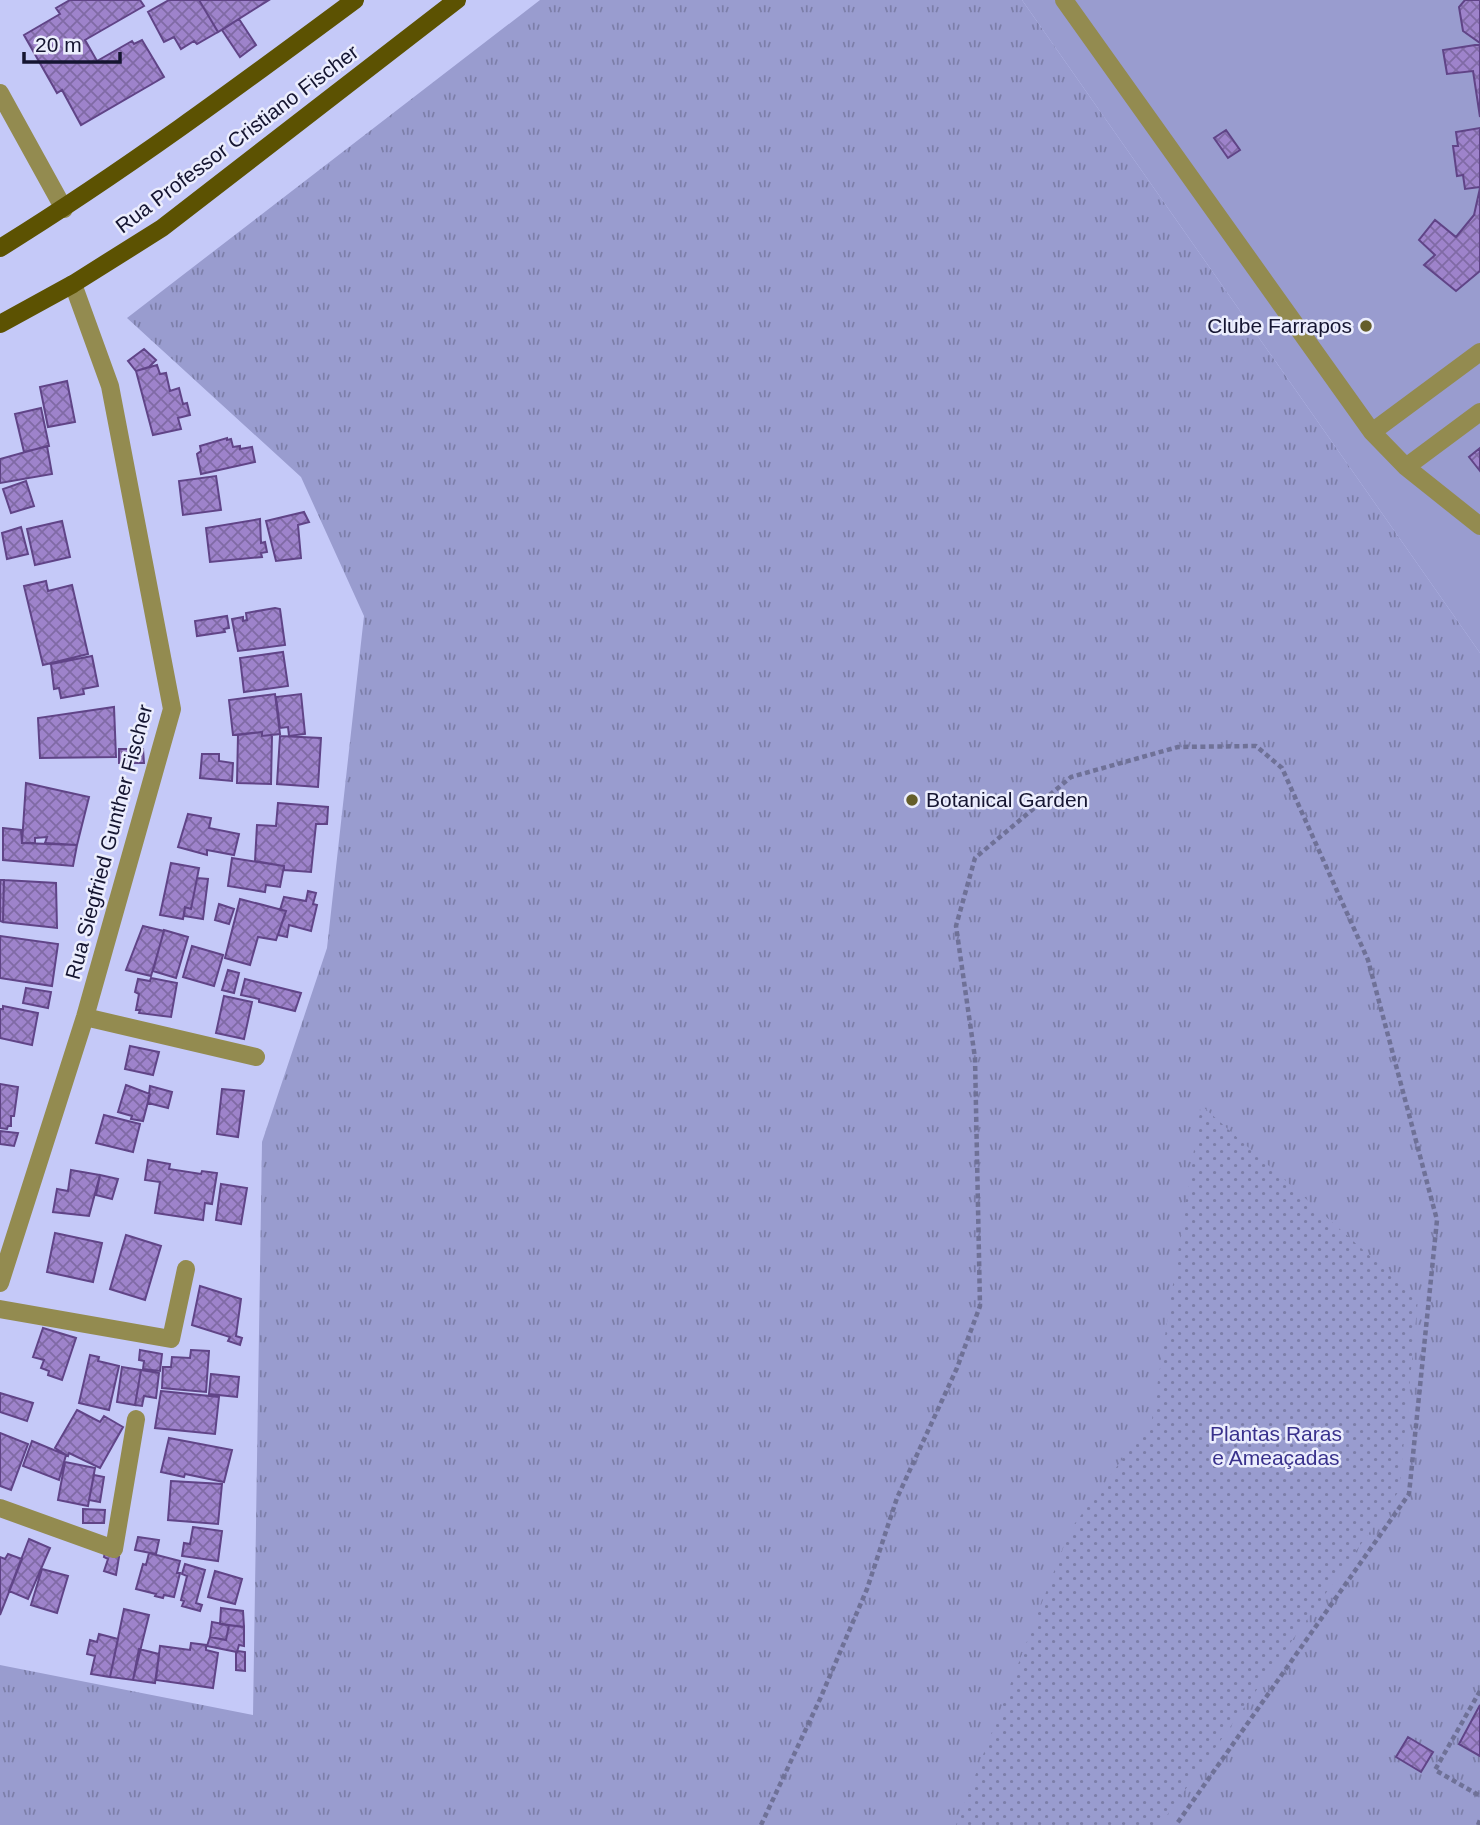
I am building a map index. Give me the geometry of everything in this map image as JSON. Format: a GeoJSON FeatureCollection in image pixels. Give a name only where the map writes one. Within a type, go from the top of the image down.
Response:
{"type":"FeatureCollection","features":[{"type":"Feature","properties":{"kind":"main road","name":"Rua Professor Cristiano Fischer"},"geometry":{"type":"LineString","coordinates":[[0,248],[64,209],[202,113],[355,0]]}},
{"type":"Feature","properties":{"kind":"main road","name":"Rua Professor Cristiano Fischer"},"geometry":{"type":"LineString","coordinates":[[0,324],[73,284],[162,228],[457,0]]}},
{"type":"Feature","properties":{"kind":"street"},"geometry":{"type":"LineString","coordinates":[[1064,0],[1372,432],[1406,467],[1480,526]]}},
{"type":"Feature","properties":{"kind":"street"},"geometry":{"type":"LineString","coordinates":[[0,93],[64,209]]}},
{"type":"Feature","properties":{"kind":"street","name":"Rua Siegfried Gunther Fischer"},"geometry":{"type":"LineString","coordinates":[[0,1283],[85,1017],[172,709],[110,386],[73,284]]}},
{"type":"Feature","properties":{"kind":"street"},"geometry":{"type":"LineString","coordinates":[[1372,432],[1480,352]]}},
{"type":"Feature","properties":{"kind":"street"},"geometry":{"type":"LineString","coordinates":[[1406,467],[1480,412]]}},
{"type":"Feature","properties":{"kind":"street"},"geometry":{"type":"LineString","coordinates":[[85,1017],[256,1057]]}},
{"type":"Feature","properties":{"kind":"street"},"geometry":{"type":"LineString","coordinates":[[0,1309],[171,1339],[186,1269]]}},
{"type":"Feature","properties":{"kind":"street"},"geometry":{"type":"LineString","coordinates":[[0,1508],[114,1549],[136,1419]]}},
{"type":"Feature","properties":{"kind":"path"},"geometry":{"type":"LineString","coordinates":[[761,1825],[867,1589],[897,1498],[957,1368],[980,1306],[975,1058],[956,926],[975,858],[1071,777],[1178,747],[1256,746],[1282,768],[1368,960],[1437,1220],[1409,1494],[1176,1825]]}},
{"type":"Feature","properties":{"kind":"path"},"geometry":{"type":"LineString","coordinates":[[1480,1691],[1435,1770],[1480,1796]]}},
{"type":"Feature","properties":{"kind":"green space","name":"Botanical Garden"},"geometry":{"type":"Polygon","coordinates":[[[540,0],[1022,0],[1480,653],[1480,1825],[0,1825],[0,1665],[253,1715],[262,1142],[327,948],[364,616],[301,477],[127,318],[540,0]]]}},
{"type":"Feature","properties":{"kind":"green space","name":"Clube Farrapos"},"geometry":{"type":"Polygon","coordinates":[[[1022,0],[1480,0],[1480,653],[1022,0]]]}},
{"type":"Feature","properties":{"kind":"green space","name":"Plantas Raras e Ameaçadas"},"geometry":{"type":"Polygon","coordinates":[[[1201,1105],[1418,1299],[1399,1491],[1160,1825],[956,1825],[1070,1530],[1152,1419],[1201,1105]]]}},
{"type":"Feature","properties":{"kind":"building"},"geometry":{"type":"Polygon","coordinates":[[[70,0],[140,0],[144,6],[85,40],[97,61],[132,41],[134,44],[142,40],[164,77],[81,125],[62,90],[57,93],[24,35],[60,14],[56,8],[70,0]]]}},
{"type":"Feature","properties":{"kind":"building"},"geometry":{"type":"Polygon","coordinates":[[[169,0],[199,0],[218,32],[197,44],[194,41],[181,49],[174,37],[164,42],[148,12],[169,0]]]}},
{"type":"Feature","properties":{"kind":"building"},"geometry":{"type":"Polygon","coordinates":[[[199,0],[269,0],[218,32],[199,0]]]}},
{"type":"Feature","properties":{"kind":"building"},"geometry":{"type":"Polygon","coordinates":[[[1465,0],[1480,0],[1480,43],[1463,31],[1459,7],[1465,0]]]}},
{"type":"Feature","properties":{"kind":"building"},"geometry":{"type":"Polygon","coordinates":[[[239,19],[256,45],[240,57],[222,30],[239,19]]]}},
{"type":"Feature","properties":{"kind":"building"},"geometry":{"type":"Polygon","coordinates":[[[1480,45],[1480,117],[1473,71],[1447,74],[1443,50],[1480,45]]]}},
{"type":"Feature","properties":{"kind":"building"},"geometry":{"type":"Polygon","coordinates":[[[1480,128],[1480,187],[1465,189],[1463,175],[1457,176],[1453,146],[1458,146],[1456,132],[1480,128]]]}},
{"type":"Feature","properties":{"kind":"building"},"geometry":{"type":"Polygon","coordinates":[[[1226,130],[1240,150],[1228,158],[1214,138],[1226,130]]]}},
{"type":"Feature","properties":{"kind":"building"},"geometry":{"type":"Polygon","coordinates":[[[1480,188],[1480,271],[1456,291],[1424,265],[1435,255],[1419,240],[1435,220],[1456,237],[1474,215],[1480,188]]]}},
{"type":"Feature","properties":{"kind":"building"},"geometry":{"type":"Polygon","coordinates":[[[144,349],[156,360],[149,367],[136,371],[128,361],[144,349]]]}},
{"type":"Feature","properties":{"kind":"building"},"geometry":{"type":"Polygon","coordinates":[[[157,365],[160,374],[166,373],[170,391],[179,388],[183,404],[187,403],[190,415],[178,418],[181,429],[153,435],[136,371],[157,365]]]}},
{"type":"Feature","properties":{"kind":"building"},"geometry":{"type":"Polygon","coordinates":[[[67,381],[75,422],[48,427],[40,387],[67,381]]]}},
{"type":"Feature","properties":{"kind":"building"},"geometry":{"type":"Polygon","coordinates":[[[41,408],[49,446],[24,452],[15,414],[41,408]]]}},
{"type":"Feature","properties":{"kind":"building"},"geometry":{"type":"Polygon","coordinates":[[[231,439],[233,447],[252,447],[255,462],[201,474],[197,454],[201,451],[200,446],[231,439]]]}},
{"type":"Feature","properties":{"kind":"building"},"geometry":{"type":"Polygon","coordinates":[[[47,446],[52,474],[0,483],[0,459],[47,446]]]}},
{"type":"Feature","properties":{"kind":"building"},"geometry":{"type":"Polygon","coordinates":[[[1480,448],[1480,471],[1469,457],[1480,448]]]}},
{"type":"Feature","properties":{"kind":"building"},"geometry":{"type":"Polygon","coordinates":[[[216,476],[221,510],[183,515],[179,481],[216,476]]]}},
{"type":"Feature","properties":{"kind":"building"},"geometry":{"type":"Polygon","coordinates":[[[26,481],[34,506],[11,513],[3,489],[26,481]]]}},
{"type":"Feature","properties":{"kind":"building"},"geometry":{"type":"Polygon","coordinates":[[[304,512],[309,522],[298,525],[301,558],[276,561],[266,521],[304,512]]]}},
{"type":"Feature","properties":{"kind":"building"},"geometry":{"type":"Polygon","coordinates":[[[260,519],[261,543],[265,542],[267,552],[261,553],[262,557],[210,562],[206,528],[260,519]]]}},
{"type":"Feature","properties":{"kind":"building"},"geometry":{"type":"Polygon","coordinates":[[[62,521],[70,557],[35,565],[27,529],[62,521]]]}},
{"type":"Feature","properties":{"kind":"building"},"geometry":{"type":"Polygon","coordinates":[[[21,527],[28,554],[7,559],[2,533],[21,527]]]}},
{"type":"Feature","properties":{"kind":"building"},"geometry":{"type":"Polygon","coordinates":[[[46,581],[48,591],[72,585],[88,654],[43,665],[24,586],[46,581]]]}},
{"type":"Feature","properties":{"kind":"building"},"geometry":{"type":"Polygon","coordinates":[[[280,609],[285,645],[238,651],[232,619],[243,617],[243,621],[247,620],[246,613],[280,609]]]}},
{"type":"Feature","properties":{"kind":"building"},"geometry":{"type":"Polygon","coordinates":[[[227,616],[229,628],[224,629],[225,632],[197,636],[195,621],[227,616]]]}},
{"type":"Feature","properties":{"kind":"building"},"geometry":{"type":"Polygon","coordinates":[[[283,652],[288,686],[244,692],[240,658],[283,652]]]}},
{"type":"Feature","properties":{"kind":"building"},"geometry":{"type":"Polygon","coordinates":[[[92,656],[98,686],[83,689],[84,694],[61,698],[59,688],[54,689],[51,664],[92,656]]]}},
{"type":"Feature","properties":{"kind":"building"},"geometry":{"type":"Polygon","coordinates":[[[275,694],[280,734],[262,736],[262,732],[233,735],[229,700],[275,694]]]}},
{"type":"Feature","properties":{"kind":"building"},"geometry":{"type":"Polygon","coordinates":[[[301,694],[305,734],[289,736],[288,727],[280,728],[276,697],[301,694]]]}},
{"type":"Feature","properties":{"kind":"building"},"geometry":{"type":"Polygon","coordinates":[[[114,707],[116,757],[40,758],[38,718],[114,707]]]}},
{"type":"Feature","properties":{"kind":"building"},"geometry":{"type":"Polygon","coordinates":[[[262,732],[262,736],[272,735],[271,784],[237,783],[238,735],[262,732]]]}},
{"type":"Feature","properties":{"kind":"building"},"geometry":{"type":"Polygon","coordinates":[[[280,736],[321,738],[318,787],[277,784],[280,736]]]}},
{"type":"Feature","properties":{"kind":"building"},"geometry":{"type":"Polygon","coordinates":[[[119,749],[143,749],[144,763],[119,763],[119,749]]]}},
{"type":"Feature","properties":{"kind":"building"},"geometry":{"type":"Polygon","coordinates":[[[202,754],[219,754],[219,761],[233,763],[232,781],[200,778],[202,754]]]}},
{"type":"Feature","properties":{"kind":"building"},"geometry":{"type":"Polygon","coordinates":[[[26,783],[89,797],[77,845],[45,843],[47,837],[35,838],[35,843],[22,843],[26,783]]]}},
{"type":"Feature","properties":{"kind":"building"},"geometry":{"type":"Polygon","coordinates":[[[278,803],[328,807],[327,824],[316,824],[311,872],[284,870],[284,866],[255,861],[257,825],[276,826],[278,803]]]}},
{"type":"Feature","properties":{"kind":"building"},"geometry":{"type":"Polygon","coordinates":[[[188,814],[211,818],[209,828],[239,834],[234,855],[207,850],[207,855],[178,847],[188,814]]]}},
{"type":"Feature","properties":{"kind":"building"},"geometry":{"type":"Polygon","coordinates":[[[3,828],[21,830],[22,843],[77,845],[73,866],[3,860],[3,828]]]}},
{"type":"Feature","properties":{"kind":"building"},"geometry":{"type":"Polygon","coordinates":[[[232,858],[284,866],[280,887],[266,885],[265,892],[228,886],[232,858]]]}},
{"type":"Feature","properties":{"kind":"building"},"geometry":{"type":"Polygon","coordinates":[[[171,863],[199,868],[191,909],[185,907],[183,919],[160,915],[171,863]]]}},
{"type":"Feature","properties":{"kind":"building"},"geometry":{"type":"Polygon","coordinates":[[[197,878],[208,879],[203,919],[184,916],[185,907],[191,909],[197,878]]]}},
{"type":"Feature","properties":{"kind":"building"},"geometry":{"type":"Polygon","coordinates":[[[0,880],[4,880],[3,922],[0,921],[0,880]]]}},
{"type":"Feature","properties":{"kind":"building"},"geometry":{"type":"Polygon","coordinates":[[[4,880],[56,883],[57,928],[3,922],[4,880]]]}},
{"type":"Feature","properties":{"kind":"building"},"geometry":{"type":"Polygon","coordinates":[[[308,891],[316,893],[313,904],[317,905],[311,931],[289,925],[287,937],[278,935],[286,911],[280,910],[284,897],[306,901],[308,891]]]}},
{"type":"Feature","properties":{"kind":"building"},"geometry":{"type":"Polygon","coordinates":[[[240,899],[286,911],[276,940],[258,937],[250,965],[225,958],[240,899]]]}},
{"type":"Feature","properties":{"kind":"building"},"geometry":{"type":"Polygon","coordinates":[[[219,904],[234,909],[229,924],[215,920],[219,904]]]}},
{"type":"Feature","properties":{"kind":"building"},"geometry":{"type":"Polygon","coordinates":[[[143,926],[164,931],[151,976],[126,970],[143,926]]]}},
{"type":"Feature","properties":{"kind":"building"},"geometry":{"type":"Polygon","coordinates":[[[164,930],[188,937],[176,978],[153,971],[164,930]]]}},
{"type":"Feature","properties":{"kind":"building"},"geometry":{"type":"Polygon","coordinates":[[[0,936],[58,944],[52,986],[0,978],[0,936]]]}},
{"type":"Feature","properties":{"kind":"building"},"geometry":{"type":"Polygon","coordinates":[[[192,946],[223,955],[214,986],[183,977],[192,946]]]}},
{"type":"Feature","properties":{"kind":"building"},"geometry":{"type":"Polygon","coordinates":[[[228,970],[239,973],[234,993],[222,990],[228,970]]]}},
{"type":"Feature","properties":{"kind":"building"},"geometry":{"type":"Polygon","coordinates":[[[151,978],[177,983],[171,1017],[139,1013],[140,1010],[136,1010],[139,994],[135,992],[138,979],[150,981],[151,978]]]}},
{"type":"Feature","properties":{"kind":"building"},"geometry":{"type":"Polygon","coordinates":[[[245,979],[301,993],[295,1011],[241,995],[245,979]]]}},
{"type":"Feature","properties":{"kind":"building"},"geometry":{"type":"Polygon","coordinates":[[[26,988],[51,992],[48,1008],[23,1003],[26,988]]]}},
{"type":"Feature","properties":{"kind":"building"},"geometry":{"type":"Polygon","coordinates":[[[224,996],[252,1002],[244,1039],[216,1033],[224,996]]]}},
{"type":"Feature","properties":{"kind":"building"},"geometry":{"type":"Polygon","coordinates":[[[3,1006],[38,1013],[32,1045],[0,1038],[0,1009],[3,1009],[3,1006]]]}},
{"type":"Feature","properties":{"kind":"building"},"geometry":{"type":"Polygon","coordinates":[[[130,1046],[159,1052],[153,1075],[125,1069],[130,1046]]]}},
{"type":"Feature","properties":{"kind":"building"},"geometry":{"type":"Polygon","coordinates":[[[0,1084],[18,1087],[14,1116],[11,1116],[11,1126],[7,1129],[0,1128],[0,1084]]]}},
{"type":"Feature","properties":{"kind":"building"},"geometry":{"type":"Polygon","coordinates":[[[126,1085],[150,1094],[143,1121],[131,1119],[132,1116],[118,1112],[126,1085]]]}},
{"type":"Feature","properties":{"kind":"building"},"geometry":{"type":"Polygon","coordinates":[[[150,1086],[172,1092],[168,1108],[148,1103],[150,1086]]]}},
{"type":"Feature","properties":{"kind":"building"},"geometry":{"type":"Polygon","coordinates":[[[222,1089],[244,1091],[238,1137],[217,1134],[222,1089]]]}},
{"type":"Feature","properties":{"kind":"building"},"geometry":{"type":"Polygon","coordinates":[[[104,1115],[140,1124],[133,1152],[96,1143],[104,1115]]]}},
{"type":"Feature","properties":{"kind":"building"},"geometry":{"type":"Polygon","coordinates":[[[0,1131],[18,1133],[14,1146],[0,1144],[0,1131]]]}},
{"type":"Feature","properties":{"kind":"building"},"geometry":{"type":"Polygon","coordinates":[[[148,1160],[170,1164],[169,1169],[201,1174],[202,1171],[217,1173],[212,1204],[205,1203],[203,1220],[155,1213],[160,1182],[145,1180],[148,1160]]]}},
{"type":"Feature","properties":{"kind":"building"},"geometry":{"type":"Polygon","coordinates":[[[71,1170],[100,1175],[89,1216],[53,1212],[57,1189],[68,1191],[71,1170]]]}},
{"type":"Feature","properties":{"kind":"building"},"geometry":{"type":"Polygon","coordinates":[[[100,1175],[118,1179],[112,1199],[96,1195],[100,1175]]]}},
{"type":"Feature","properties":{"kind":"building"},"geometry":{"type":"Polygon","coordinates":[[[221,1184],[247,1188],[241,1224],[216,1220],[221,1184]]]}},
{"type":"Feature","properties":{"kind":"building"},"geometry":{"type":"Polygon","coordinates":[[[55,1233],[102,1243],[93,1282],[47,1272],[55,1233]]]}},
{"type":"Feature","properties":{"kind":"building"},"geometry":{"type":"Polygon","coordinates":[[[126,1235],[161,1246],[145,1300],[110,1289],[126,1235]]]}},
{"type":"Feature","properties":{"kind":"building"},"geometry":{"type":"Polygon","coordinates":[[[200,1286],[241,1299],[236,1336],[242,1338],[240,1345],[228,1341],[230,1337],[192,1325],[200,1286]]]}},
{"type":"Feature","properties":{"kind":"building"},"geometry":{"type":"Polygon","coordinates":[[[43,1328],[76,1338],[62,1380],[48,1375],[49,1371],[41,1368],[44,1360],[33,1357],[43,1328]]]}},
{"type":"Feature","properties":{"kind":"building"},"geometry":{"type":"Polygon","coordinates":[[[140,1350],[162,1354],[160,1371],[143,1369],[144,1361],[139,1360],[140,1350]]]}},
{"type":"Feature","properties":{"kind":"building"},"geometry":{"type":"Polygon","coordinates":[[[191,1350],[209,1351],[206,1392],[162,1388],[163,1367],[171,1367],[172,1357],[190,1358],[191,1350]]]}},
{"type":"Feature","properties":{"kind":"building"},"geometry":{"type":"Polygon","coordinates":[[[90,1355],[99,1357],[98,1361],[119,1366],[109,1410],[79,1403],[90,1355]]]}},
{"type":"Feature","properties":{"kind":"building"},"geometry":{"type":"Polygon","coordinates":[[[122,1367],[141,1370],[135,1405],[117,1402],[122,1367]]]}},
{"type":"Feature","properties":{"kind":"building"},"geometry":{"type":"Polygon","coordinates":[[[141,1370],[159,1373],[156,1398],[144,1396],[142,1406],[135,1405],[141,1370]]]}},
{"type":"Feature","properties":{"kind":"building"},"geometry":{"type":"Polygon","coordinates":[[[211,1374],[239,1377],[237,1397],[209,1394],[211,1374]]]}},
{"type":"Feature","properties":{"kind":"building"},"geometry":{"type":"Polygon","coordinates":[[[161,1391],[219,1397],[215,1434],[155,1428],[161,1391]]]}},
{"type":"Feature","properties":{"kind":"building"},"geometry":{"type":"Polygon","coordinates":[[[0,1393],[33,1403],[27,1421],[0,1412],[0,1393]]]}},
{"type":"Feature","properties":{"kind":"building"},"geometry":{"type":"Polygon","coordinates":[[[77,1410],[100,1422],[104,1416],[123,1427],[100,1468],[55,1448],[77,1410]]]}},
{"type":"Feature","properties":{"kind":"building"},"geometry":{"type":"Polygon","coordinates":[[[0,1433],[28,1444],[11,1490],[0,1486],[0,1433]]]}},
{"type":"Feature","properties":{"kind":"building"},"geometry":{"type":"Polygon","coordinates":[[[169,1438],[232,1450],[224,1482],[161,1472],[169,1438]]]}},
{"type":"Feature","properties":{"kind":"building"},"geometry":{"type":"Polygon","coordinates":[[[32,1441],[66,1455],[59,1480],[23,1466],[32,1441]]]}},
{"type":"Feature","properties":{"kind":"building"},"geometry":{"type":"Polygon","coordinates":[[[65,1462],[95,1468],[88,1506],[58,1500],[65,1462]]]}},
{"type":"Feature","properties":{"kind":"building"},"geometry":{"type":"Polygon","coordinates":[[[94,1475],[104,1477],[100,1502],[89,1500],[94,1475]]]}},
{"type":"Feature","properties":{"kind":"building"},"geometry":{"type":"Polygon","coordinates":[[[171,1481],[222,1484],[218,1524],[168,1520],[171,1481]]]}},
{"type":"Feature","properties":{"kind":"building"},"geometry":{"type":"Polygon","coordinates":[[[83,1509],[105,1510],[104,1523],[83,1523],[83,1509]]]}},
{"type":"Feature","properties":{"kind":"building"},"geometry":{"type":"Polygon","coordinates":[[[193,1527],[222,1531],[218,1561],[182,1556],[184,1543],[190,1544],[193,1527]]]}},
{"type":"Feature","properties":{"kind":"building"},"geometry":{"type":"Polygon","coordinates":[[[138,1537],[159,1540],[156,1554],[135,1550],[138,1537]]]}},
{"type":"Feature","properties":{"kind":"building"},"geometry":{"type":"Polygon","coordinates":[[[29,1539],[50,1548],[28,1599],[9,1591],[29,1539]]]}},
{"type":"Feature","properties":{"kind":"building"},"geometry":{"type":"Polygon","coordinates":[[[105,1552],[119,1557],[116,1575],[104,1571],[108,1559],[104,1557],[105,1552]]]}},
{"type":"Feature","properties":{"kind":"building"},"geometry":{"type":"Polygon","coordinates":[[[149,1553],[180,1561],[174,1597],[164,1595],[163,1598],[136,1589],[149,1553]]]}},
{"type":"Feature","properties":{"kind":"building"},"geometry":{"type":"Polygon","coordinates":[[[8,1554],[22,1559],[0,1615],[0,1557],[5,1559],[8,1554]]]}},
{"type":"Feature","properties":{"kind":"building"},"geometry":{"type":"Polygon","coordinates":[[[185,1564],[205,1570],[196,1603],[202,1605],[200,1611],[182,1606],[187,1576],[182,1574],[185,1564]]]}},
{"type":"Feature","properties":{"kind":"building"},"geometry":{"type":"Polygon","coordinates":[[[42,1569],[68,1576],[57,1613],[31,1605],[42,1569]]]}},
{"type":"Feature","properties":{"kind":"building"},"geometry":{"type":"Polygon","coordinates":[[[215,1571],[242,1579],[235,1604],[208,1597],[215,1571]]]}},
{"type":"Feature","properties":{"kind":"building"},"geometry":{"type":"Polygon","coordinates":[[[221,1608],[243,1611],[244,1627],[220,1624],[221,1608]]]}},
{"type":"Feature","properties":{"kind":"building"},"geometry":{"type":"Polygon","coordinates":[[[124,1609],[149,1615],[133,1680],[110,1677],[124,1609]]]}},
{"type":"Feature","properties":{"kind":"building"},"geometry":{"type":"Polygon","coordinates":[[[212,1622],[229,1625],[226,1640],[210,1637],[212,1622]]]}},
{"type":"Feature","properties":{"kind":"building"},"geometry":{"type":"Polygon","coordinates":[[[229,1625],[244,1627],[244,1646],[239,1645],[237,1652],[207,1646],[210,1637],[226,1640],[229,1625]]]}},
{"type":"Feature","properties":{"kind":"building"},"geometry":{"type":"Polygon","coordinates":[[[99,1634],[118,1639],[110,1677],[91,1674],[95,1656],[87,1654],[90,1640],[97,1642],[99,1634]]]}},
{"type":"Feature","properties":{"kind":"building"},"geometry":{"type":"Polygon","coordinates":[[[191,1643],[206,1645],[206,1650],[218,1653],[213,1688],[156,1680],[160,1646],[190,1650],[191,1643]]]}},
{"type":"Feature","properties":{"kind":"building"},"geometry":{"type":"Polygon","coordinates":[[[139,1649],[159,1654],[155,1683],[133,1680],[139,1649]]]}},
{"type":"Feature","properties":{"kind":"building"},"geometry":{"type":"Polygon","coordinates":[[[238,1651],[245,1652],[245,1671],[236,1670],[238,1651]]]}},
{"type":"Feature","properties":{"kind":"building"},"geometry":{"type":"Polygon","coordinates":[[[1480,1705],[1480,1756],[1459,1744],[1480,1705]]]}},
{"type":"Feature","properties":{"kind":"building"},"geometry":{"type":"Polygon","coordinates":[[[1408,1737],[1433,1752],[1421,1772],[1396,1757],[1408,1737]]]}},
{"type":"Feature","properties":{"kind":"place","name":"Clube Farrapos"},"geometry":{"type":"Point","coordinates":[1366,326]}},
{"type":"Feature","properties":{"kind":"place","name":"Botanical Garden"},"geometry":{"type":"Point","coordinates":[912,800]}}]}
